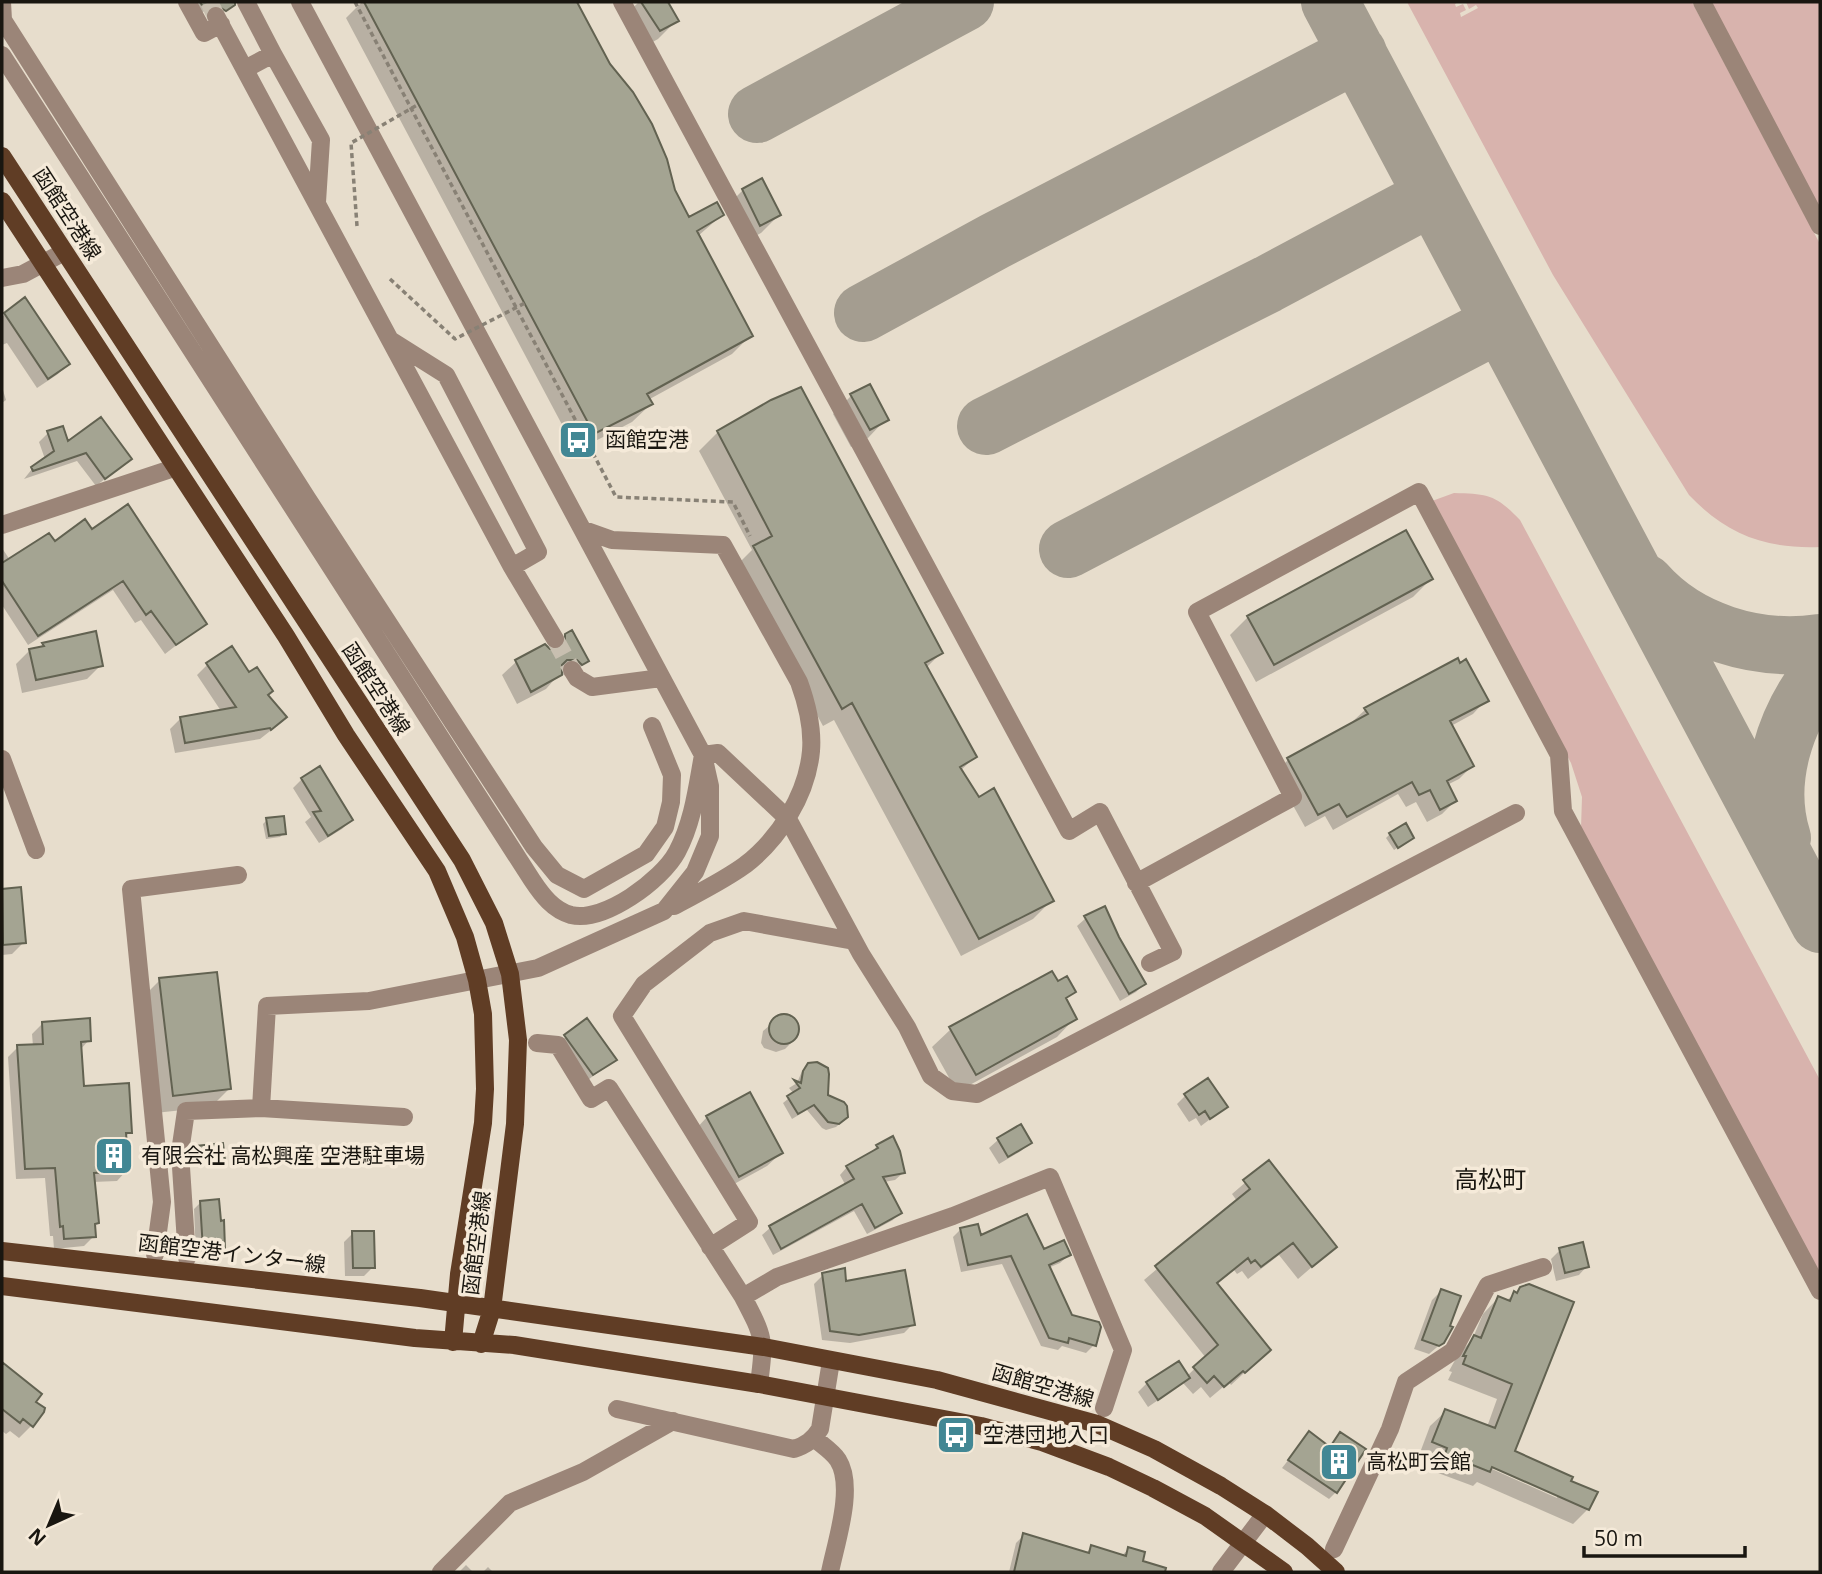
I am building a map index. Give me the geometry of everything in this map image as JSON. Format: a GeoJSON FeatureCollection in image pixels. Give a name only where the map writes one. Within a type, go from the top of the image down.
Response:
{"type":"FeatureCollection","features":[{"type":"Feature","properties":{"kind":"main road","name":"函館空港線"},"geometry":{"type":"LineString","coordinates":[[2,156],[462,860],[495,923],[510,974],[518,1041],[515,1124],[492,1309],[481,1344]]}},
{"type":"Feature","properties":{"kind":"main road","name":"函館空港線"},"geometry":{"type":"LineString","coordinates":[[2,201],[437,871],[464,937],[477,980],[483,1014],[483,1123],[456,1304],[453,1342]]}},
{"type":"Feature","properties":{"kind":"main road","name":"函館空港インター線"},"geometry":{"type":"LineString","coordinates":[[2,1251],[456,1304]]}},
{"type":"Feature","properties":{"kind":"main road"},"geometry":{"type":"LineString","coordinates":[[2,1286],[453,1342],[514,1345],[759,1384],[981,1426],[1042,1442],[1109,1467],[1153,1488],[1205,1516],[1284,1572]]}},
{"type":"Feature","properties":{"kind":"main road","name":"函館空港線"},"geometry":{"type":"LineString","coordinates":[[456,1304],[764,1348],[937,1380],[1097,1424],[1154,1449],[1222,1486],[1265,1514],[1336,1572]]}},
{"type":"Feature","properties":{"kind":"street"},"geometry":{"type":"LineString","coordinates":[[2,2],[3,20],[307,498],[534,847],[557,875],[584,889],[646,854],[664,827],[671,802],[672,775],[652,726]]}},
{"type":"Feature","properties":{"kind":"street"},"geometry":{"type":"LineString","coordinates":[[187,2],[204,33],[219,20],[512,567],[555,639]]}},
{"type":"Feature","properties":{"kind":"street"},"geometry":{"type":"LineString","coordinates":[[246,2],[321,140],[317,202]]}},
{"type":"Feature","properties":{"kind":"street"},"geometry":{"type":"LineString","coordinates":[[300,2],[703,755],[710,786],[710,836],[695,872],[664,911]]}},
{"type":"Feature","properties":{"kind":"street"},"geometry":{"type":"LineString","coordinates":[[622,2],[1069,831],[1100,812],[1173,952],[1150,963]]}},
{"type":"Feature","properties":{"kind":"street"},"geometry":{"type":"LineString","coordinates":[[1702,2],[1820,226]]}},
{"type":"Feature","properties":{"kind":"street"},"geometry":{"type":"LineString","coordinates":[[245,69],[273,54]]}},
{"type":"Feature","properties":{"kind":"street"},"geometry":{"type":"LineString","coordinates":[[2,55],[545,899],[558,909],[572,915],[584,916],[619,904],[653,882],[668,865],[682,841],[696,799],[703,755]]}},
{"type":"Feature","properties":{"kind":"street"},"geometry":{"type":"LineString","coordinates":[[2,278],[23,274],[64,252]]}},
{"type":"Feature","properties":{"kind":"street"},"geometry":{"type":"LineString","coordinates":[[389,339],[446,375],[538,552],[512,567]]}},
{"type":"Feature","properties":{"kind":"street"},"geometry":{"type":"LineString","coordinates":[[2,525],[174,468]]}},
{"type":"Feature","properties":{"kind":"street"},"geometry":{"type":"LineString","coordinates":[[1136,883],[1293,797],[1197,612],[1419,492],[1559,755],[1563,811],[1820,1291]]}},
{"type":"Feature","properties":{"kind":"street"},"geometry":{"type":"LineString","coordinates":[[261,1108],[267,1006],[369,1001],[538,968],[664,911],[747,864],[788,819],[806,775],[811,751],[811,727],[806,702],[799,682],[723,545],[612,540],[584,530]]}},
{"type":"Feature","properties":{"kind":"street"},"geometry":{"type":"LineString","coordinates":[[572,670],[577,678],[592,687],[661,678]]}},
{"type":"Feature","properties":{"kind":"street"},"geometry":{"type":"LineString","coordinates":[[703,755],[718,754],[788,819],[854,941],[907,1027],[931,1076],[951,1091],[977,1094],[1516,813]]}},
{"type":"Feature","properties":{"kind":"street"},"geometry":{"type":"LineString","coordinates":[[2,759],[36,850]]}},
{"type":"Feature","properties":{"kind":"street"},"geometry":{"type":"LineString","coordinates":[[155,1254],[162,1202],[131,889],[238,875]]}},
{"type":"Feature","properties":{"kind":"street"},"geometry":{"type":"LineString","coordinates":[[710,1247],[749,1222],[622,1016],[644,984],[710,933],[744,921],[854,941]]}},
{"type":"Feature","properties":{"kind":"street"},"geometry":{"type":"LineString","coordinates":[[537,1043],[558,1045],[592,1099],[609,1088],[743,1297],[761,1331],[764,1348],[759,1384]]}},
{"type":"Feature","properties":{"kind":"street"},"geometry":{"type":"LineString","coordinates":[[187,1258],[180,1152],[186,1111],[261,1108],[404,1117]]}},
{"type":"Feature","properties":{"kind":"street"},"geometry":{"type":"LineString","coordinates":[[743,1297],[777,1277],[953,1216],[1050,1177],[1123,1350],[1104,1408]]}},
{"type":"Feature","properties":{"kind":"street"},"geometry":{"type":"LineString","coordinates":[[1334,1549],[1391,1429],[1406,1382],[1453,1351],[1488,1285],[1543,1267]]}},
{"type":"Feature","properties":{"kind":"street"},"geometry":{"type":"LineString","coordinates":[[617,1409],[793,1449],[807,1444],[820,1429],[831,1361]]}},
{"type":"Feature","properties":{"kind":"street"},"geometry":{"type":"LineString","coordinates":[[441,1572],[510,1503],[583,1472],[673,1421]]}},
{"type":"Feature","properties":{"kind":"street"},"geometry":{"type":"LineString","coordinates":[[814,1438],[837,1458],[845,1473],[846,1493],[830,1572]]}},
{"type":"Feature","properties":{"kind":"street"},"geometry":{"type":"LineString","coordinates":[[1221,1572],[1265,1514]]}},
{"type":"Feature","properties":{"kind":"path"},"geometry":{"type":"LineString","coordinates":[[355,2],[616,497],[733,502],[750,536]]}},
{"type":"Feature","properties":{"kind":"path"},"geometry":{"type":"LineString","coordinates":[[357,226],[351,143],[419,104]]}},
{"type":"Feature","properties":{"kind":"path"},"geometry":{"type":"LineString","coordinates":[[390,279],[455,340],[525,303]]}},
{"type":"Feature","properties":{"kind":"shaded area"},"geometry":{"type":"Polygon","coordinates":[[[1407,2],[1458,2],[1456,7],[1463,4],[1466,10],[1460,13],[1461,17],[1478,8],[1476,5],[1469,9],[1466,2],[1692,2],[1820,244],[1820,547],[1782,545],[1748,537],[1718,520],[1689,495],[1553,275],[1407,2]]]}},
{"type":"Feature","properties":{"kind":"shaded area"},"geometry":{"type":"Polygon","coordinates":[[[1711,2],[1820,2],[1820,209],[1711,2]]]}},
{"type":"Feature","properties":{"kind":"shaded area"},"geometry":{"type":"Polygon","coordinates":[[[1454,493],[1491,498],[1504,505],[1520,520],[1820,1080],[1820,1272],[1789,1225],[1581,828],[1582,797],[1571,763],[1432,501],[1454,493]]]}},
{"type":"Feature","properties":{"kind":"building"},"geometry":{"type":"Polygon","coordinates":[[[200,2],[235,2],[235,5],[226,11],[216,5],[210,6],[206,12],[200,2]]]}},
{"type":"Feature","properties":{"kind":"building"},"geometry":{"type":"Polygon","coordinates":[[[364,2],[577,2],[610,64],[633,92],[652,124],[667,159],[675,190],[689,217],[717,202],[724,215],[697,231],[753,336],[647,394],[653,404],[594,434],[364,2]]]}},
{"type":"Feature","properties":{"kind":"building"},"geometry":{"type":"Polygon","coordinates":[[[641,2],[668,2],[679,21],[660,31],[641,2]]]}},
{"type":"Feature","properties":{"kind":"building"},"geometry":{"type":"Polygon","coordinates":[[[762,178],[781,215],[760,226],[742,189],[762,178]]]}},
{"type":"Feature","properties":{"kind":"building"},"geometry":{"type":"Polygon","coordinates":[[[25,297],[70,364],[48,379],[4,313],[25,297]]]}},
{"type":"Feature","properties":{"kind":"building"},"geometry":{"type":"Polygon","coordinates":[[[870,384],[889,420],[870,430],[850,394],[870,384]]]}},
{"type":"Feature","properties":{"kind":"building"},"geometry":{"type":"Polygon","coordinates":[[[801,387],[943,653],[925,663],[977,757],[960,767],[979,797],[994,788],[1054,901],[979,939],[852,703],[842,709],[753,546],[772,536],[717,431],[771,400],[801,387]]]}},
{"type":"Feature","properties":{"kind":"building"},"geometry":{"type":"Polygon","coordinates":[[[101,417],[132,459],[105,479],[86,453],[33,471],[31,467],[54,451],[47,431],[63,426],[68,441],[101,417]]]}},
{"type":"Feature","properties":{"kind":"building"},"geometry":{"type":"Polygon","coordinates":[[[128,504],[207,624],[176,645],[151,611],[146,615],[123,581],[38,636],[2,581],[2,563],[49,533],[55,541],[85,519],[92,529],[128,504]]]}},
{"type":"Feature","properties":{"kind":"building"},"geometry":{"type":"Polygon","coordinates":[[[1406,530],[1433,579],[1274,665],[1247,616],[1406,530]]]}},
{"type":"Feature","properties":{"kind":"building"},"geometry":{"type":"Polygon","coordinates":[[[572,630],[589,661],[582,665],[577,660],[567,660],[562,665],[562,675],[531,692],[515,660],[545,644],[550,649],[560,649],[565,644],[565,634],[572,630]]]}},
{"type":"Feature","properties":{"kind":"building"},"geometry":{"type":"Polygon","coordinates":[[[96,631],[103,666],[36,680],[29,649],[44,646],[42,643],[96,631]]]}},
{"type":"Feature","properties":{"kind":"building"},"geometry":{"type":"Polygon","coordinates":[[[232,646],[249,672],[257,667],[273,691],[268,695],[287,717],[271,730],[270,728],[185,743],[180,717],[236,707],[206,663],[232,646]]]}},
{"type":"Feature","properties":{"kind":"building"},"geometry":{"type":"Polygon","coordinates":[[[1458,658],[1460,663],[1466,659],[1489,701],[1450,721],[1474,766],[1447,781],[1457,801],[1440,810],[1430,790],[1419,795],[1412,782],[1347,817],[1339,804],[1318,815],[1287,758],[1368,714],[1364,708],[1458,658]]]}},
{"type":"Feature","properties":{"kind":"building"},"geometry":{"type":"Polygon","coordinates":[[[320,766],[353,820],[328,836],[313,812],[321,811],[301,778],[320,766]]]}},
{"type":"Feature","properties":{"kind":"building"},"geometry":{"type":"Polygon","coordinates":[[[284,816],[286,834],[269,836],[266,818],[284,816]]]}},
{"type":"Feature","properties":{"kind":"building"},"geometry":{"type":"Polygon","coordinates":[[[1406,823],[1414,838],[1398,848],[1389,833],[1406,823]]]}},
{"type":"Feature","properties":{"kind":"building"},"geometry":{"type":"Polygon","coordinates":[[[21,887],[26,943],[3,945],[2,889],[21,887]]]}},
{"type":"Feature","properties":{"kind":"building"},"geometry":{"type":"Polygon","coordinates":[[[1105,906],[1146,984],[1129,994],[1084,916],[1105,906]]]}},
{"type":"Feature","properties":{"kind":"building"},"geometry":{"type":"Polygon","coordinates":[[[1052,971],[1058,981],[1067,976],[1076,992],[1066,998],[1077,1019],[976,1075],[949,1027],[1052,971]]]}},
{"type":"Feature","properties":{"kind":"building"},"geometry":{"type":"Polygon","coordinates":[[[217,972],[231,1089],[173,1096],[159,978],[217,972]]]}},
{"type":"Feature","properties":{"kind":"building"},"geometry":{"type":"Polygon","coordinates":[[[784,1014],[795,1018],[799,1029],[795,1040],[784,1044],[773,1040],[769,1029],[773,1018],[784,1014]]]}},
{"type":"Feature","properties":{"kind":"building"},"geometry":{"type":"Polygon","coordinates":[[[90,1018],[91,1041],[81,1042],[84,1086],[129,1083],[132,1133],[126,1133],[129,1171],[94,1173],[99,1223],[95,1224],[96,1237],[64,1239],[63,1226],[60,1227],[55,1168],[25,1169],[17,1045],[43,1044],[42,1022],[90,1018]]]}},
{"type":"Feature","properties":{"kind":"building"},"geometry":{"type":"Polygon","coordinates":[[[587,1018],[617,1060],[593,1075],[564,1035],[587,1018]]]}},
{"type":"Feature","properties":{"kind":"building"},"geometry":{"type":"Polygon","coordinates":[[[817,1062],[828,1068],[828,1095],[847,1106],[848,1117],[839,1124],[828,1122],[814,1105],[798,1114],[787,1096],[800,1088],[794,1080],[801,1083],[808,1063],[817,1062]]]}},
{"type":"Feature","properties":{"kind":"building"},"geometry":{"type":"Polygon","coordinates":[[[1208,1078],[1228,1107],[1210,1119],[1205,1111],[1199,1115],[1184,1094],[1208,1078]]]}},
{"type":"Feature","properties":{"kind":"building"},"geometry":{"type":"Polygon","coordinates":[[[750,1092],[783,1153],[739,1177],[706,1116],[750,1092]]]}},
{"type":"Feature","properties":{"kind":"building"},"geometry":{"type":"Polygon","coordinates":[[[1021,1124],[1032,1143],[1008,1157],[997,1138],[1021,1124]]]}},
{"type":"Feature","properties":{"kind":"building"},"geometry":{"type":"Polygon","coordinates":[[[893,1136],[905,1173],[883,1177],[902,1213],[875,1228],[862,1204],[781,1249],[769,1226],[854,1179],[846,1166],[893,1136]]]}},
{"type":"Feature","properties":{"kind":"building"},"geometry":{"type":"Polygon","coordinates":[[[223,1143],[225,1160],[198,1163],[196,1146],[223,1143]]]}},
{"type":"Feature","properties":{"kind":"building"},"geometry":{"type":"Polygon","coordinates":[[[1269,1160],[1337,1247],[1312,1267],[1293,1243],[1261,1267],[1255,1260],[1251,1263],[1248,1258],[1217,1283],[1271,1350],[1224,1387],[1214,1376],[1207,1383],[1193,1367],[1218,1345],[1155,1266],[1250,1189],[1243,1180],[1269,1160]]]}},
{"type":"Feature","properties":{"kind":"building"},"geometry":{"type":"Polygon","coordinates":[[[219,1199],[221,1221],[224,1220],[225,1249],[203,1250],[200,1201],[219,1199]]]}},
{"type":"Feature","properties":{"kind":"building"},"geometry":{"type":"Polygon","coordinates":[[[1027,1214],[1044,1249],[1064,1240],[1071,1255],[1049,1265],[1072,1315],[1099,1322],[1101,1327],[1096,1346],[1069,1338],[1068,1343],[1049,1338],[1011,1256],[968,1265],[960,1228],[978,1224],[981,1235],[1027,1214]]]}},
{"type":"Feature","properties":{"kind":"building"},"geometry":{"type":"Polygon","coordinates":[[[352,1231],[374,1231],[375,1268],[353,1268],[352,1231]]]}},
{"type":"Feature","properties":{"kind":"building"},"geometry":{"type":"Polygon","coordinates":[[[1583,1242],[1589,1267],[1565,1273],[1559,1248],[1583,1242]]]}},
{"type":"Feature","properties":{"kind":"building"},"geometry":{"type":"Polygon","coordinates":[[[845,1268],[846,1281],[905,1270],[915,1325],[859,1335],[830,1331],[822,1273],[845,1268]]]}},
{"type":"Feature","properties":{"kind":"building"},"geometry":{"type":"Polygon","coordinates":[[[1529,1284],[1574,1302],[1515,1451],[1573,1477],[1571,1481],[1598,1492],[1589,1510],[1492,1467],[1490,1472],[1445,1454],[1447,1448],[1432,1442],[1445,1409],[1495,1428],[1512,1384],[1463,1364],[1466,1356],[1463,1356],[1474,1335],[1481,1338],[1498,1296],[1510,1301],[1514,1291],[1517,1293],[1520,1287],[1529,1284]]]}},
{"type":"Feature","properties":{"kind":"building"},"geometry":{"type":"Polygon","coordinates":[[[1441,1289],[1461,1296],[1450,1326],[1453,1327],[1444,1343],[1439,1346],[1422,1340],[1441,1289]]]}},
{"type":"Feature","properties":{"kind":"building"},"geometry":{"type":"Polygon","coordinates":[[[1179,1361],[1190,1378],[1158,1400],[1146,1382],[1179,1361]]]}},
{"type":"Feature","properties":{"kind":"building"},"geometry":{"type":"Polygon","coordinates":[[[2,1362],[42,1394],[36,1402],[45,1408],[44,1412],[33,1427],[23,1419],[20,1423],[2,1409],[2,1362]]]}},
{"type":"Feature","properties":{"kind":"building","name":"高松町会館"},"geometry":{"type":"Polygon","coordinates":[[[1309,1431],[1330,1447],[1340,1432],[1366,1449],[1337,1493],[1288,1460],[1309,1431]]]}},
{"type":"Feature","properties":{"kind":"building"},"geometry":{"type":"Polygon","coordinates":[[[1023,1533],[1089,1553],[1091,1545],[1126,1556],[1128,1547],[1145,1552],[1143,1561],[1166,1568],[1165,1572],[1014,1572],[1023,1533]]]}},
{"type":"Feature","properties":{"kind":"taxiway"},"geometry":{"type":"LineString","coordinates":[[757,114],[965,2]]}},
{"type":"Feature","properties":{"kind":"taxiway"},"geometry":{"type":"LineString","coordinates":[[1330,2],[1820,924]]}},
{"type":"Feature","properties":{"kind":"taxiway"},"geometry":{"type":"LineString","coordinates":[[863,313],[995,241],[1358,53]]}},
{"type":"Feature","properties":{"kind":"taxiway"},"geometry":{"type":"LineString","coordinates":[[986,426],[1268,284],[1433,196]]}},
{"type":"Feature","properties":{"kind":"taxiway"},"geometry":{"type":"LineString","coordinates":[[1068,549],[1500,323]]}},
{"type":"Feature","properties":{"kind":"taxiway"},"geometry":{"type":"LineString","coordinates":[[1645,583],[1662,600],[1682,614],[1725,635],[1772,644],[1820,643]]}},
{"type":"Feature","properties":{"kind":"taxiway"},"geometry":{"type":"LineString","coordinates":[[1782,838],[1775,795],[1781,752],[1797,711],[1820,674]]}},
{"type":"Feature","properties":{"kind":"tunnel"},"geometry":{"type":"LineString","coordinates":[[209,2],[216,16]]}},
{"type":"Feature","properties":{"kind":"tunnel"},"geometry":{"type":"LineString","coordinates":[[555,639],[572,670]]}},
{"type":"Feature","properties":{"kind":"place","name":"函館空港"},"geometry":{"type":"Point","coordinates":[578,440]}},
{"type":"Feature","properties":{"kind":"place","name":"有限会社 高松興産 空港駐車場"},"geometry":{"type":"Point","coordinates":[114,1156]}},
{"type":"Feature","properties":{"kind":"place","name":"空港団地入口"},"geometry":{"type":"Point","coordinates":[956,1435]}},
{"type":"Feature","properties":{"kind":"place","name":"高松町会館"},"geometry":{"type":"Point","coordinates":[1339,1462]}},
{"type":"Feature","properties":{"kind":"district","name":"高松町"},"geometry":{"type":"Point","coordinates":[1490,1180]}}]}
